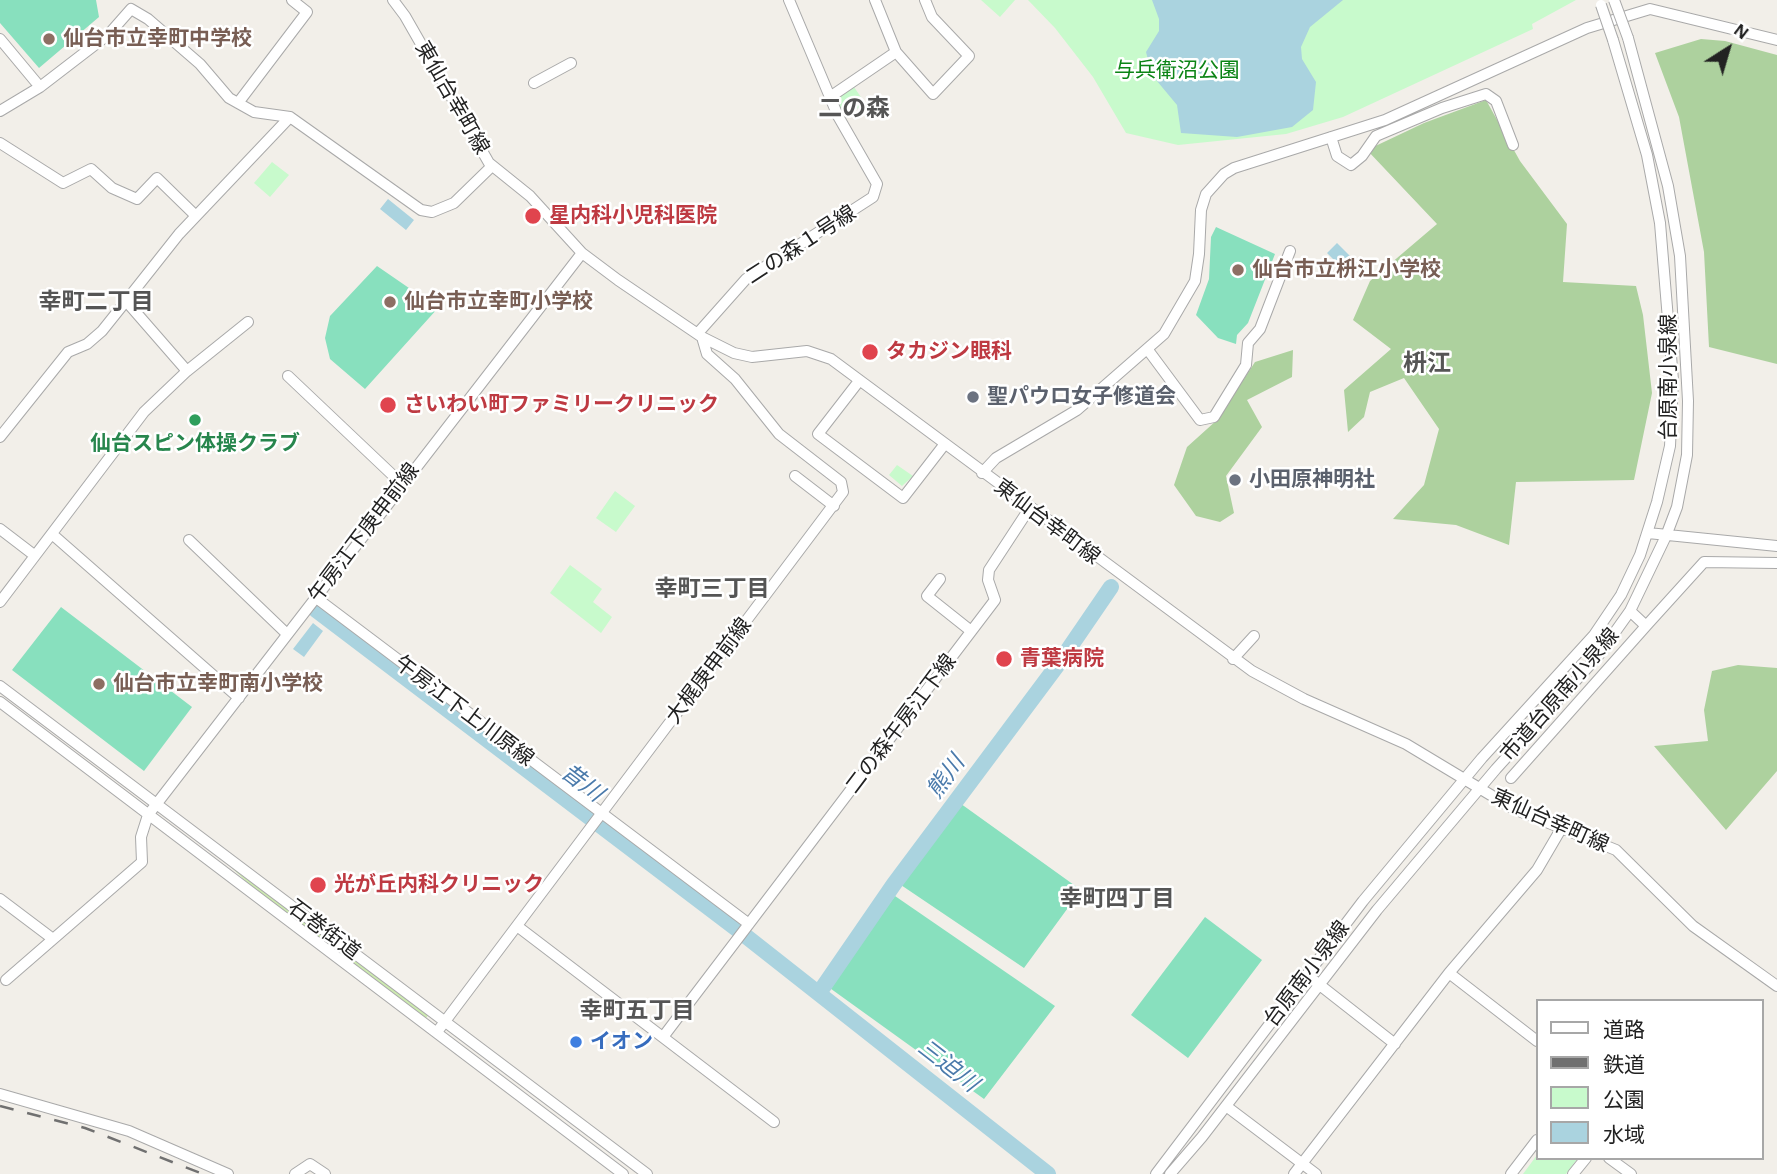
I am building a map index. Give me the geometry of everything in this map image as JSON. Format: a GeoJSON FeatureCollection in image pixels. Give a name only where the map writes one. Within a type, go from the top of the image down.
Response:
{"type":"FeatureCollection","features":[{"type":"Feature","properties":{"kind":"street"},"geometry":{"type":"LineString","coordinates":[[123,0],[200,64],[219,89],[238,103],[254,112],[290,117],[421,210],[432,212],[454,203],[492,166]]}},
{"type":"Feature","properties":{"kind":"street"},"geometry":{"type":"LineString","coordinates":[[238,103],[307,12],[292,0]]}},
{"type":"Feature","properties":{"kind":"street","name":"東仙台幸町線"},"geometry":{"type":"LineString","coordinates":[[393,0],[405,16],[492,166],[530,196],[582,253],[700,335],[734,353],[752,357],[819,353],[1233,659],[1304,699],[1406,744],[1514,809],[1616,850],[1693,926],[1777,986]]}},
{"type":"Feature","properties":{"kind":"street","name":"二の森１号線"},"geometry":{"type":"LineString","coordinates":[[700,335],[746,279],[873,197],[877,184],[830,97],[789,0]]}},
{"type":"Feature","properties":{"kind":"street"},"geometry":{"type":"LineString","coordinates":[[875,0],[896,52],[933,94],[969,56],[932,17],[925,0]]}},
{"type":"Feature","properties":{"kind":"street","name":"市道台原南小泉線"},"geometry":{"type":"LineString","coordinates":[[1170,1174],[1226,1106],[1318,984],[1479,788],[1598,656],[1630,611],[1677,507],[1687,454],[1688,401],[1680,256],[1665,174],[1628,38],[1614,0]]}},
{"type":"Feature","properties":{"kind":"street","name":"台原南小泉線"},"geometry":{"type":"LineString","coordinates":[[1492,748],[1609,615],[1626,586],[1648,533],[1670,446],[1674,380],[1670,307],[1660,223],[1647,155],[1600,3]]}},
{"type":"Feature","properties":{"kind":"street"},"geometry":{"type":"LineString","coordinates":[[982,473],[996,458],[1077,410],[1164,334],[1195,281],[1200,210],[1206,194],[1216,181],[1234,169],[1385,120],[1587,28],[1648,4],[1777,40]]}},
{"type":"Feature","properties":{"kind":"street"},"geometry":{"type":"LineString","coordinates":[[0,111],[40,87],[109,34],[131,9]]}},
{"type":"Feature","properties":{"kind":"street"},"geometry":{"type":"LineString","coordinates":[[0,39],[40,87]]}},
{"type":"Feature","properties":{"kind":"street"},"geometry":{"type":"LineString","coordinates":[[830,97],[896,52]]}},
{"type":"Feature","properties":{"kind":"street"},"geometry":{"type":"LineString","coordinates":[[534,83],[571,63]]}},
{"type":"Feature","properties":{"kind":"street"},"geometry":{"type":"LineString","coordinates":[[1331,137],[1337,156],[1351,165],[1362,156],[1376,136],[1442,108],[1486,94],[1496,101],[1513,145]]}},
{"type":"Feature","properties":{"kind":"street"},"geometry":{"type":"LineString","coordinates":[[0,437],[68,352],[87,344],[102,331],[196,216],[290,117]]}},
{"type":"Feature","properties":{"kind":"street"},"geometry":{"type":"LineString","coordinates":[[0,143],[63,183],[91,169],[112,188],[136,199],[157,178],[196,216]]}},
{"type":"Feature","properties":{"kind":"street"},"geometry":{"type":"LineString","coordinates":[[1148,350],[1200,419],[1214,417],[1246,365],[1248,343],[1260,329],[1290,251]]}},
{"type":"Feature","properties":{"kind":"street","name":"午房江下庚申前線"},"geometry":{"type":"LineString","coordinates":[[148,815],[582,253]]}},
{"type":"Feature","properties":{"kind":"street"},"geometry":{"type":"LineString","coordinates":[[126,301],[187,371]]}},
{"type":"Feature","properties":{"kind":"street"},"geometry":{"type":"LineString","coordinates":[[0,602],[151,404],[248,322]]}},
{"type":"Feature","properties":{"kind":"street"},"geometry":{"type":"LineString","coordinates":[[700,335],[707,355],[735,379],[779,434],[841,482],[843,492],[834,506],[795,477]]}},
{"type":"Feature","properties":{"kind":"street"},"geometry":{"type":"LineString","coordinates":[[288,376],[402,484]]}},
{"type":"Feature","properties":{"kind":"street"},"geometry":{"type":"LineString","coordinates":[[859,381],[818,434],[903,498],[944,445]]}},
{"type":"Feature","properties":{"kind":"street","name":"大梶庚申前線"},"geometry":{"type":"LineString","coordinates":[[437,1032],[834,506]]}},
{"type":"Feature","properties":{"kind":"street","name":"二の森午房江下線"},"geometry":{"type":"LineString","coordinates":[[663,1037],[995,600],[988,580],[989,570],[1030,509]]}},
{"type":"Feature","properties":{"kind":"street"},"geometry":{"type":"LineString","coordinates":[[0,528],[34,555]]}},
{"type":"Feature","properties":{"kind":"street"},"geometry":{"type":"LineString","coordinates":[[1648,533],[1777,546]]}},
{"type":"Feature","properties":{"kind":"street"},"geometry":{"type":"LineString","coordinates":[[52,534],[239,698]]}},
{"type":"Feature","properties":{"kind":"street"},"geometry":{"type":"LineString","coordinates":[[189,540],[287,634]]}},
{"type":"Feature","properties":{"kind":"street"},"geometry":{"type":"LineString","coordinates":[[1511,778],[1704,562],[1777,563]]}},
{"type":"Feature","properties":{"kind":"street"},"geometry":{"type":"LineString","coordinates":[[940,579],[927,596],[971,631]]}},
{"type":"Feature","properties":{"kind":"street","name":"午房江下上川原線"},"geometry":{"type":"LineString","coordinates":[[315,597],[596,819],[744,931]]}},
{"type":"Feature","properties":{"kind":"street"},"geometry":{"type":"LineString","coordinates":[[1630,611],[1646,626]]}},
{"type":"Feature","properties":{"kind":"street"},"geometry":{"type":"LineString","coordinates":[[1233,659],[1254,636]]}},
{"type":"Feature","properties":{"kind":"street","name":"石巻街道"},"geometry":{"type":"LineString","coordinates":[[0,686],[647,1174]]}},
{"type":"Feature","properties":{"kind":"street","name":"石巻街道"},"geometry":{"type":"LineString","coordinates":[[0,702],[622,1174]]}},
{"type":"Feature","properties":{"kind":"street","name":"市道台原南小泉線"},"geometry":{"type":"LineString","coordinates":[[1464,779],[1492,748]]}},
{"type":"Feature","properties":{"kind":"street","name":"台原南小泉線"},"geometry":{"type":"LineString","coordinates":[[1156,1174],[1307,975],[1464,779]]}},
{"type":"Feature","properties":{"kind":"street"},"geometry":{"type":"LineString","coordinates":[[6,980],[142,862],[141,837],[148,815]]}},
{"type":"Feature","properties":{"kind":"street"},"geometry":{"type":"LineString","coordinates":[[1294,1174],[1449,973],[1536,870],[1561,829]]}},
{"type":"Feature","properties":{"kind":"street"},"geometry":{"type":"LineString","coordinates":[[0,899],[53,939]]}},
{"type":"Feature","properties":{"kind":"street"},"geometry":{"type":"LineString","coordinates":[[517,926],[774,1122]]}},
{"type":"Feature","properties":{"kind":"street"},"geometry":{"type":"LineString","coordinates":[[1449,973],[1536,1040]]}},
{"type":"Feature","properties":{"kind":"street"},"geometry":{"type":"LineString","coordinates":[[1307,975],[1395,1044]]}},
{"type":"Feature","properties":{"kind":"street"},"geometry":{"type":"LineString","coordinates":[[0,1094],[129,1131],[228,1174]]}},
{"type":"Feature","properties":{"kind":"street"},"geometry":{"type":"LineString","coordinates":[[1226,1106],[1315,1174]]}},
{"type":"Feature","properties":{"kind":"street"},"geometry":{"type":"LineString","coordinates":[[1511,1174],[1536,1141]]}},
{"type":"Feature","properties":{"kind":"street"},"geometry":{"type":"LineString","coordinates":[[1573,1174],[1584,1160]]}},
{"type":"Feature","properties":{"kind":"street"},"geometry":{"type":"LineString","coordinates":[[1612,1160],[1631,1174]]}},
{"type":"Feature","properties":{"kind":"street"},"geometry":{"type":"LineString","coordinates":[[295,1174],[310,1164],[325,1174]]}},
{"type":"Feature","properties":{"kind":"green space","name":"仙台市立幸町中学校"},"geometry":{"type":"Polygon","coordinates":[[[0,0],[96,0],[99,17],[39,68],[0,23],[0,0]]]}},
{"type":"Feature","properties":{"kind":"green space"},"geometry":{"type":"Polygon","coordinates":[[[981,0],[1015,0],[1000,17],[981,0]]]}},
{"type":"Feature","properties":{"kind":"green space","name":"与兵衛沼公園"},"geometry":{"type":"Polygon","coordinates":[[[1028,0],[1576,0],[1532,24],[1533,29],[1343,117],[1286,134],[1178,145],[1126,133],[1093,77],[1055,28],[1028,0]]]}},
{"type":"Feature","properties":{"kind":"green space"},"geometry":{"type":"Polygon","coordinates":[[[1701,39],[1725,41],[1777,55],[1777,364],[1709,347],[1704,252],[1679,117],[1655,53],[1701,39]]]}},
{"type":"Feature","properties":{"kind":"green space"},"geometry":{"type":"Polygon","coordinates":[[[854,87],[865,103],[844,118],[836,96],[854,87]]]}},
{"type":"Feature","properties":{"kind":"green space"},"geometry":{"type":"Polygon","coordinates":[[[1486,100],[1520,161],[1567,224],[1563,282],[1636,286],[1643,315],[1652,393],[1634,480],[1516,482],[1509,545],[1456,525],[1393,519],[1424,485],[1439,429],[1404,378],[1370,392],[1364,417],[1348,432],[1344,390],[1391,349],[1353,320],[1370,281],[1437,224],[1367,150],[1424,123],[1486,100]]]}},
{"type":"Feature","properties":{"kind":"green space"},"geometry":{"type":"Polygon","coordinates":[[[272,162],[289,175],[270,197],[254,183],[272,162]]]}},
{"type":"Feature","properties":{"kind":"green space"},"geometry":{"type":"Polygon","coordinates":[[[1216,227],[1275,254],[1248,323],[1237,335],[1236,344],[1218,338],[1196,315],[1209,279],[1211,237],[1216,227]]]}},
{"type":"Feature","properties":{"kind":"green space"},"geometry":{"type":"Polygon","coordinates":[[[377,266],[438,308],[365,389],[330,359],[325,338],[330,316],[377,266]]]}},
{"type":"Feature","properties":{"kind":"green space"},"geometry":{"type":"Polygon","coordinates":[[[1293,350],[1292,377],[1247,400],[1262,427],[1226,476],[1234,513],[1220,522],[1196,516],[1174,485],[1187,447],[1217,420],[1255,362],[1293,350]]]}},
{"type":"Feature","properties":{"kind":"green space"},"geometry":{"type":"Polygon","coordinates":[[[897,465],[913,476],[902,486],[889,475],[897,465]]]}},
{"type":"Feature","properties":{"kind":"green space"},"geometry":{"type":"Polygon","coordinates":[[[615,491],[635,506],[616,532],[596,518],[615,491]]]}},
{"type":"Feature","properties":{"kind":"green space"},"geometry":{"type":"Polygon","coordinates":[[[570,565],[602,589],[593,602],[612,617],[601,633],[550,593],[570,565]]]}},
{"type":"Feature","properties":{"kind":"green space","name":"仙台市立幸町南小学校"},"geometry":{"type":"Polygon","coordinates":[[[61,607],[192,707],[144,771],[12,670],[61,607]]]}},
{"type":"Feature","properties":{"kind":"green space"},"geometry":{"type":"Polygon","coordinates":[[[1738,665],[1777,668],[1777,771],[1726,830],[1654,746],[1708,741],[1704,710],[1712,671],[1738,665]]]}},
{"type":"Feature","properties":{"kind":"green space"},"geometry":{"type":"Polygon","coordinates":[[[957,801],[1081,890],[1024,968],[898,883],[957,801]]]}},
{"type":"Feature","properties":{"kind":"green space"},"geometry":{"type":"Polygon","coordinates":[[[214,851],[429,1014],[426,1018],[250,885],[214,851]]]}},
{"type":"Feature","properties":{"kind":"green space"},"geometry":{"type":"Polygon","coordinates":[[[895,896],[1055,1006],[984,1099],[827,986],[895,896]]]}},
{"type":"Feature","properties":{"kind":"green space"},"geometry":{"type":"Polygon","coordinates":[[[1205,917],[1262,960],[1188,1058],[1131,1015],[1205,917]]]}},
{"type":"Feature","properties":{"kind":"green space"},"geometry":{"type":"Polygon","coordinates":[[[1536,1156],[1536,1160],[1576,1160],[1566,1174],[1523,1174],[1536,1156]]]}},
{"type":"Feature","properties":{"kind":"water"},"geometry":{"type":"Polygon","coordinates":[[[1152,0],[1343,0],[1310,27],[1301,47],[1302,59],[1316,82],[1313,110],[1292,127],[1237,137],[1181,133],[1177,105],[1152,75],[1146,52],[1159,31],[1159,19],[1152,0]]]}},
{"type":"Feature","properties":{"kind":"water"},"geometry":{"type":"Polygon","coordinates":[[[388,199],[414,220],[406,230],[380,209],[388,199]]]}},
{"type":"Feature","properties":{"kind":"water"},"geometry":{"type":"Polygon","coordinates":[[[1337,243],[1361,267],[1351,277],[1327,253],[1337,243]]]}},
{"type":"Feature","properties":{"kind":"water"},"geometry":{"type":"Polygon","coordinates":[[[313,623],[323,631],[304,657],[293,649],[313,623]]]}},
{"type":"Feature","properties":{"kind":"waterway","name":"熊川"},"geometry":{"type":"LineString","coordinates":[[819,993],[894,884],[1059,663],[1111,587]]}},
{"type":"Feature","properties":{"kind":"waterway","name":"昔川"},"geometry":{"type":"LineString","coordinates":[[316,610],[738,930],[1048,1174]]}},
{"type":"Feature","properties":{"kind":"railway"},"geometry":{"type":"LineString","coordinates":[[0,1106],[85,1128],[203,1174]]}},
{"type":"Feature","properties":{"kind":"place","name":"仙台市立幸町中学校"},"geometry":{"type":"Point","coordinates":[49,39]}},
{"type":"Feature","properties":{"kind":"place","name":"星内科小児科医院"},"geometry":{"type":"Point","coordinates":[533,216]}},
{"type":"Feature","properties":{"kind":"place","name":"仙台市立枡江小学校"},"geometry":{"type":"Point","coordinates":[1238,270]}},
{"type":"Feature","properties":{"kind":"place","name":"仙台市立幸町小学校"},"geometry":{"type":"Point","coordinates":[390,302]}},
{"type":"Feature","properties":{"kind":"place","name":"タカジン眼科"},"geometry":{"type":"Point","coordinates":[870,352]}},
{"type":"Feature","properties":{"kind":"place","name":"聖パウロ女子修道会"},"geometry":{"type":"Point","coordinates":[973,397]}},
{"type":"Feature","properties":{"kind":"place","name":"さいわい町ファミリークリニック"},"geometry":{"type":"Point","coordinates":[388,405]}},
{"type":"Feature","properties":{"kind":"place","name":"仙台スピン体操クラブ"},"geometry":{"type":"Point","coordinates":[195,420]}},
{"type":"Feature","properties":{"kind":"place","name":"小田原神明社"},"geometry":{"type":"Point","coordinates":[1235,480]}},
{"type":"Feature","properties":{"kind":"place","name":"青葉病院"},"geometry":{"type":"Point","coordinates":[1004,659]}},
{"type":"Feature","properties":{"kind":"place","name":"仙台市立幸町南小学校"},"geometry":{"type":"Point","coordinates":[99,684]}},
{"type":"Feature","properties":{"kind":"place","name":"光が丘内科クリニック"},"geometry":{"type":"Point","coordinates":[318,885]}},
{"type":"Feature","properties":{"kind":"place","name":"イオン"},"geometry":{"type":"Point","coordinates":[576,1042]}},
{"type":"Feature","properties":{"kind":"district","name":"二の森"},"geometry":{"type":"Point","coordinates":[854,109]}},
{"type":"Feature","properties":{"kind":"district","name":"幸町二丁目"},"geometry":{"type":"Point","coordinates":[96,302]}},
{"type":"Feature","properties":{"kind":"district","name":"枡江"},"geometry":{"type":"Point","coordinates":[1427,364]}},
{"type":"Feature","properties":{"kind":"district","name":"幸町三丁目"},"geometry":{"type":"Point","coordinates":[712,589]}},
{"type":"Feature","properties":{"kind":"district","name":"幸町四丁目"},"geometry":{"type":"Point","coordinates":[1117,899]}},
{"type":"Feature","properties":{"kind":"district","name":"幸町五丁目"},"geometry":{"type":"Point","coordinates":[637,1011]}},
{"type":"Feature","properties":{"kind":"water label","name":"三迫川"},"geometry":{"type":"Point","coordinates":[948,1066]}}]}
